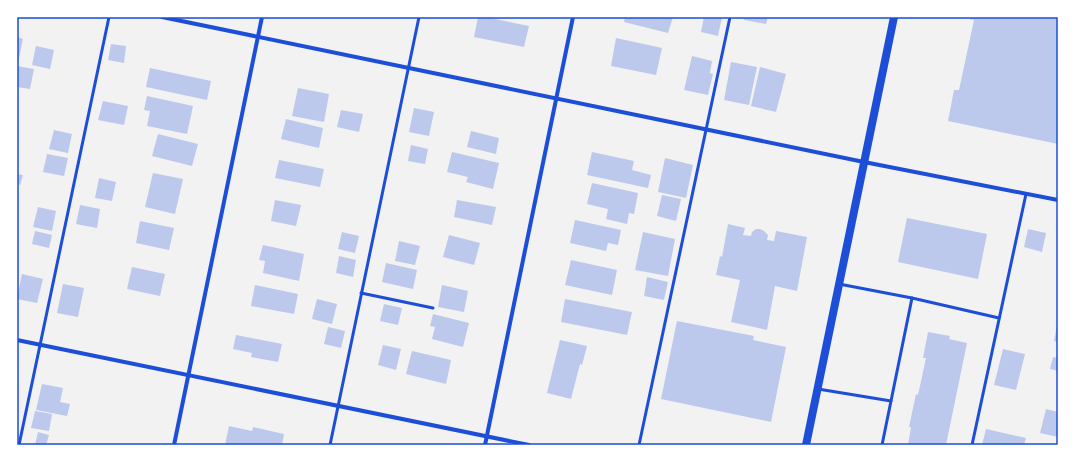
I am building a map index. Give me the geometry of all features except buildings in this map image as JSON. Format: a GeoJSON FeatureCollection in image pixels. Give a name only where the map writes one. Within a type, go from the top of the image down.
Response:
{"type":"FeatureCollection","features":[{"type":"Feature","properties":{"kind":"main road"},"geometry":{"type":"LineString","coordinates":[[806,445],[894,17]]}},
{"type":"Feature","properties":{"kind":"street"},"geometry":{"type":"LineString","coordinates":[[162,17],[864,162],[1058,200]]}},
{"type":"Feature","properties":{"kind":"street"},"geometry":{"type":"LineString","coordinates":[[174,445],[262,17]]}},
{"type":"Feature","properties":{"kind":"street"},"geometry":{"type":"LineString","coordinates":[[485,445],[574,17]]}},
{"type":"Feature","properties":{"kind":"street"},"geometry":{"type":"LineString","coordinates":[[17,340],[529,445]]}},
{"type":"Feature","properties":{"kind":"lane"},"geometry":{"type":"LineString","coordinates":[[19,445],[109,17]]}},
{"type":"Feature","properties":{"kind":"lane"},"geometry":{"type":"LineString","coordinates":[[330,445],[419,17]]}},
{"type":"Feature","properties":{"kind":"lane"},"geometry":{"type":"LineString","coordinates":[[639,445],[730,17]]}},
{"type":"Feature","properties":{"kind":"lane"},"geometry":{"type":"LineString","coordinates":[[972,445],[1026,194]]}},
{"type":"Feature","properties":{"kind":"lane"},"geometry":{"type":"LineString","coordinates":[[839,284],[912,298],[999,318]]}},
{"type":"Feature","properties":{"kind":"lane"},"geometry":{"type":"LineString","coordinates":[[361,293],[433,308]]}},
{"type":"Feature","properties":{"kind":"lane"},"geometry":{"type":"LineString","coordinates":[[882,445],[912,298]]}},
{"type":"Feature","properties":{"kind":"lane"},"geometry":{"type":"LineString","coordinates":[[817,389],[891,401]]}}]}
